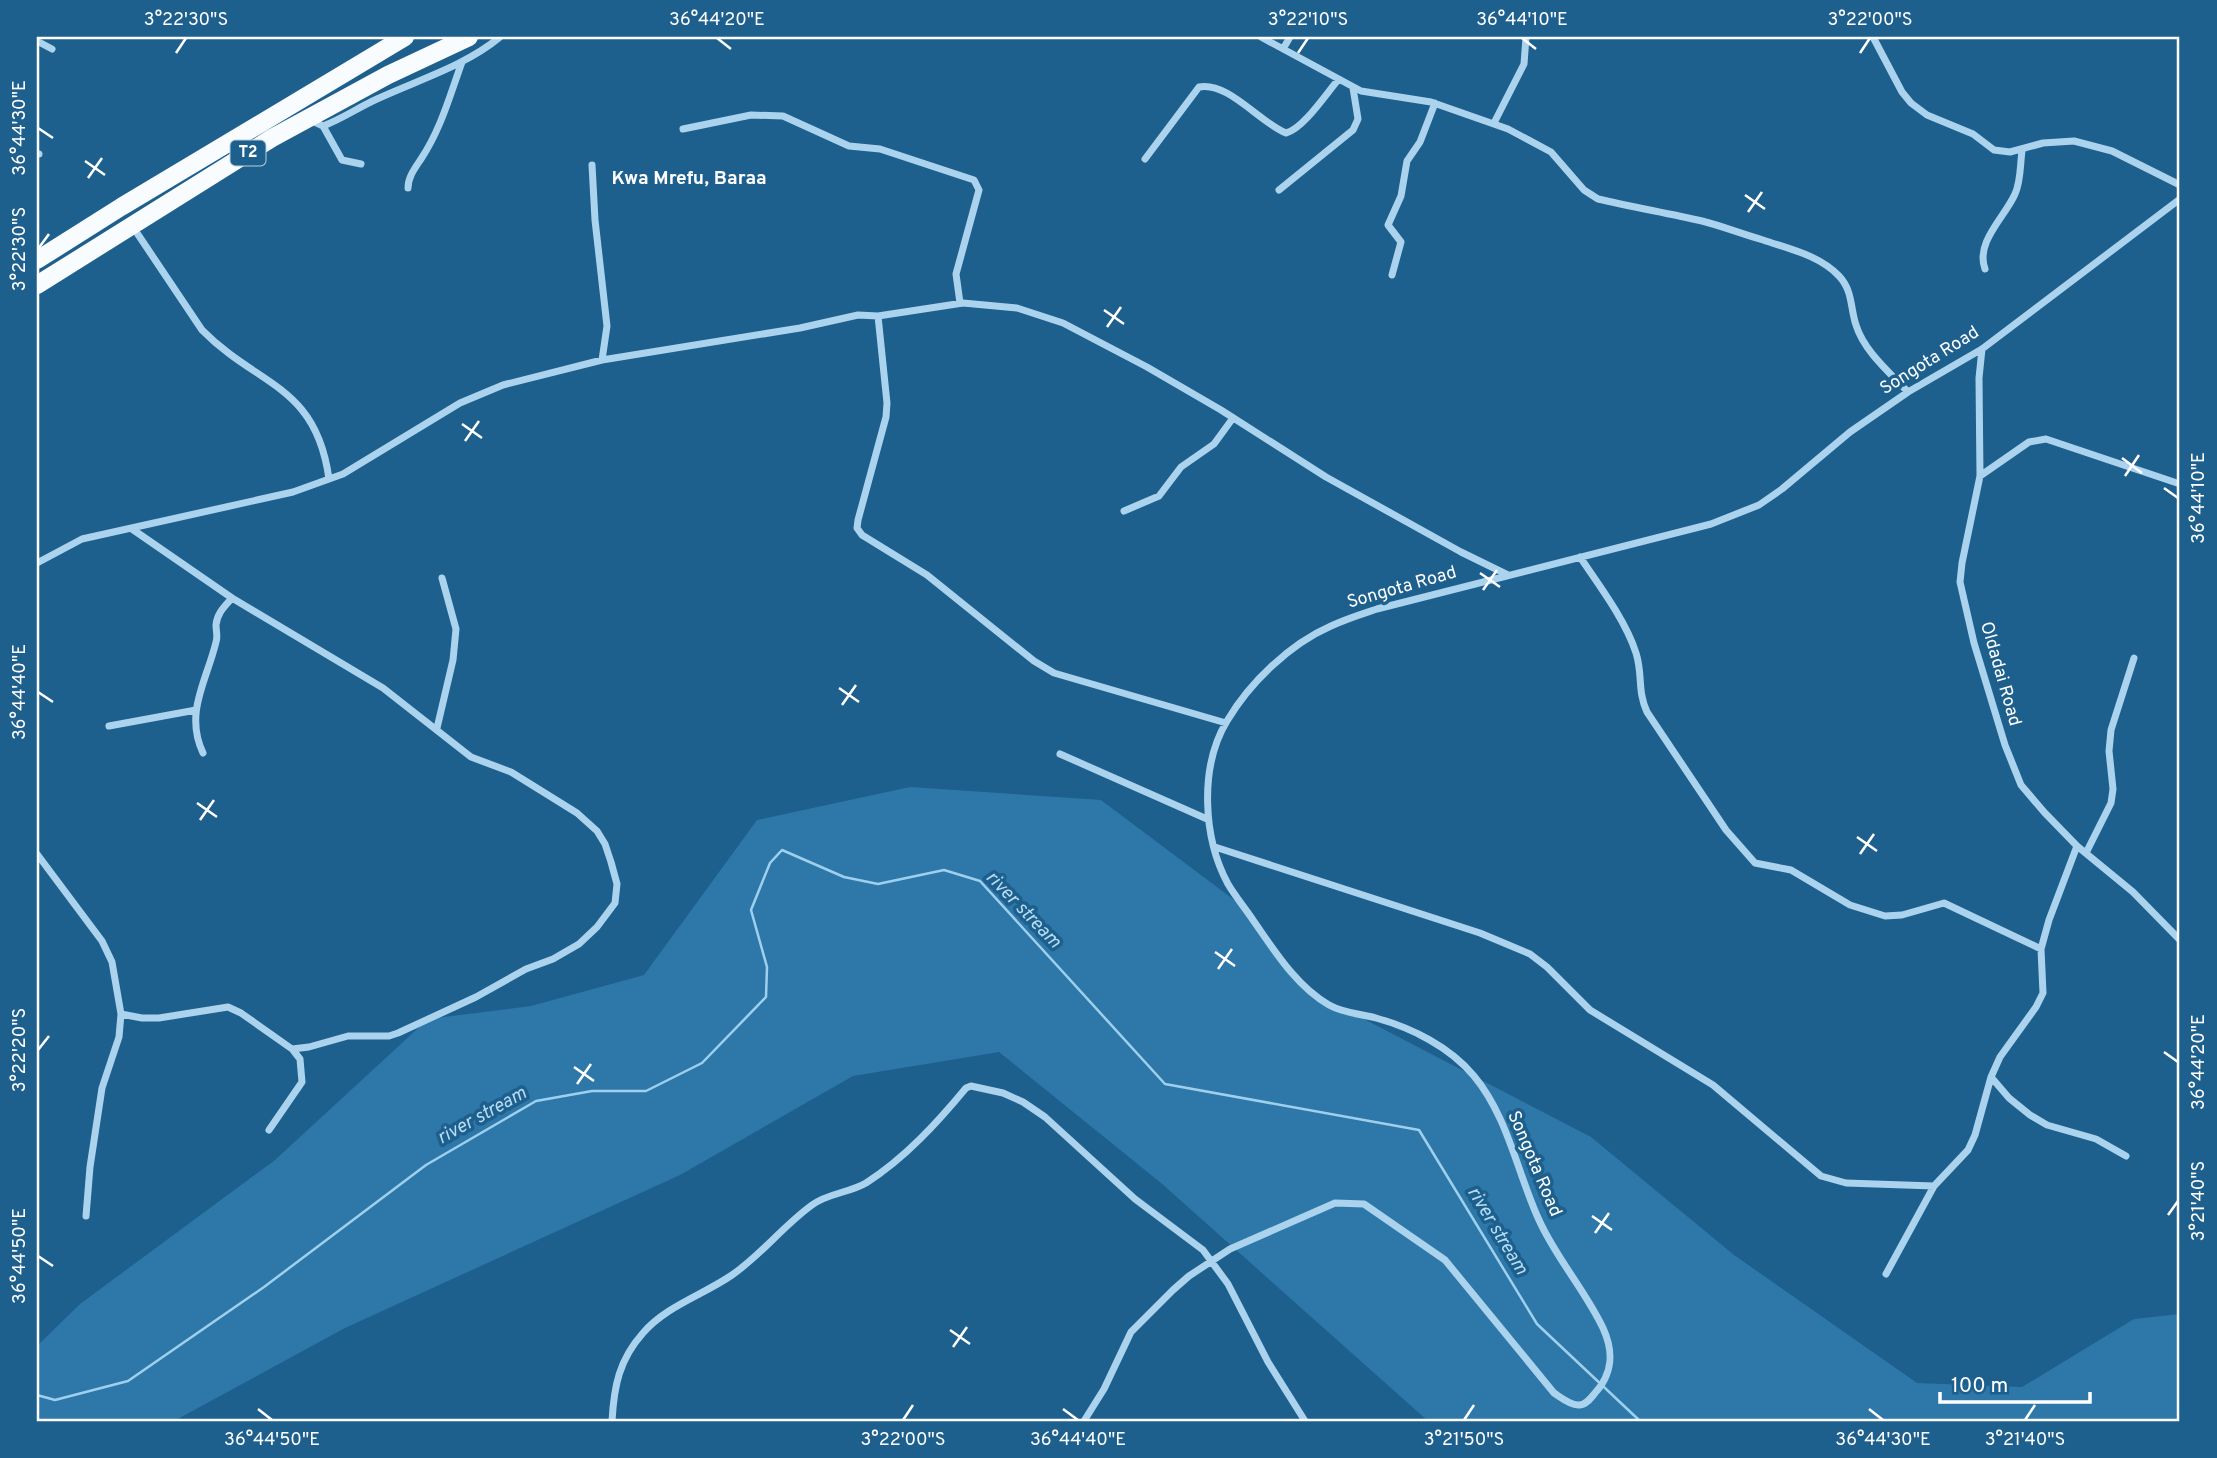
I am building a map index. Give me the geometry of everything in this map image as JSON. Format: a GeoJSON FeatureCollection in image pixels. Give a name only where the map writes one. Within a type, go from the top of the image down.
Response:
{"type":"FeatureCollection","features":[{"type":"Feature","properties":{"kind":"highway","name":"T2"},"geometry":{"type":"LineString","coordinates":[[37,260],[405,37]]}},
{"type":"Feature","properties":{"kind":"highway","name":"T2"},"geometry":{"type":"LineString","coordinates":[[37,285],[272,138],[315,122],[388,75],[469,37]]}},
{"type":"Feature","properties":{"kind":"street"},"geometry":{"type":"LineString","coordinates":[[361,164],[342,160],[315,122],[462,62],[500,37]]}},
{"type":"Feature","properties":{"kind":"street"},"geometry":{"type":"LineString","coordinates":[[1261,37],[1353,88],[1378,95],[1435,103],[1494,123],[1550,152],[1584,190],[1598,199],[1701,221],[1820,260],[1846,285],[1862,338],[1875,357],[1908,392]]}},
{"type":"Feature","properties":{"kind":"street"},"geometry":{"type":"LineString","coordinates":[[1283,49],[1290,37]]}},
{"type":"Feature","properties":{"kind":"street"},"geometry":{"type":"LineString","coordinates":[[1494,123],[1524,64],[1526,37]]}},
{"type":"Feature","properties":{"kind":"street"},"geometry":{"type":"LineString","coordinates":[[1873,37],[1896,76],[1902,92],[1919,110],[1964,129],[1994,150],[2021,150],[2058,141],[2074,141],[2112,151],[2180,185]]}},
{"type":"Feature","properties":{"kind":"street"},"geometry":{"type":"LineString","coordinates":[[37,41],[52,49]]}},
{"type":"Feature","properties":{"kind":"street"},"geometry":{"type":"LineString","coordinates":[[408,188],[413,172],[441,121],[462,62]]}},
{"type":"Feature","properties":{"kind":"street"},"geometry":{"type":"LineString","coordinates":[[1145,159],[1199,87],[1207,86],[1230,95],[1286,133],[1302,122],[1339,80]]}},
{"type":"Feature","properties":{"kind":"street"},"geometry":{"type":"LineString","coordinates":[[1279,190],[1353,130],[1357,119],[1353,88]]}},
{"type":"Feature","properties":{"kind":"street"},"geometry":{"type":"LineString","coordinates":[[1392,275],[1401,242],[1388,225],[1401,196],[1407,161],[1420,142],[1435,103]]}},
{"type":"Feature","properties":{"kind":"street"},"geometry":{"type":"LineString","coordinates":[[683,130],[751,115],[783,116],[849,146],[890,151],[974,180],[979,190],[956,274],[960,303]]}},
{"type":"Feature","properties":{"kind":"street"},"geometry":{"type":"LineString","coordinates":[[1985,269],[1983,259],[1988,240],[2016,192],[2021,150]]}},
{"type":"Feature","properties":{"kind":"street"},"geometry":{"type":"LineString","coordinates":[[592,164],[595,220],[607,326],[602,360]]}},
{"type":"Feature","properties":{"kind":"street","name":"Songota Road"},"geometry":{"type":"LineString","coordinates":[[1212,1261],[1252,1238],[1335,1203],[1364,1204],[1445,1260],[1553,1393],[1576,1405],[1583,1404],[1602,1385],[1611,1362],[1609,1342],[1587,1299],[1540,1222],[1513,1147],[1474,1076],[1445,1049],[1421,1035],[1377,1018],[1330,1005],[1310,991],[1280,959],[1227,882],[1207,819],[1208,785],[1215,749],[1226,723],[1252,688],[1278,662],[1329,626],[1377,608],[1710,524],[1759,505],[1850,432],[1908,392],[1982,349],[2180,199]]}},
{"type":"Feature","properties":{"kind":"street"},"geometry":{"type":"LineString","coordinates":[[133,226],[202,331],[274,383],[307,415],[321,441],[329,479]]}},
{"type":"Feature","properties":{"kind":"street"},"geometry":{"type":"LineString","coordinates":[[37,563],[82,539],[293,492],[329,479],[358,466],[425,423],[478,394],[503,385],[602,360],[735,340],[858,315],[878,316],[960,303],[1017,307],[1063,323],[1147,367],[1326,477],[1508,575]]}},
{"type":"Feature","properties":{"kind":"street"},"geometry":{"type":"LineString","coordinates":[[878,316],[887,403],[886,418],[858,520],[857,528],[862,535],[927,575],[1044,668],[1085,683],[1226,723]]}},
{"type":"Feature","properties":{"kind":"street","name":"Oldadai Road"},"geometry":{"type":"LineString","coordinates":[[1982,349],[1979,378],[1980,476],[1960,582],[1974,643],[2005,745],[2021,785],[2077,846],[2133,892],[2180,940]]}},
{"type":"Feature","properties":{"kind":"street"},"geometry":{"type":"LineString","coordinates":[[1124,511],[1159,496],[1181,467],[1214,444],[1233,418]]}},
{"type":"Feature","properties":{"kind":"street"},"geometry":{"type":"LineString","coordinates":[[1980,476],[2029,442],[2046,439],[2180,484]]}},
{"type":"Feature","properties":{"kind":"street"},"geometry":{"type":"LineString","coordinates":[[132,529],[232,598],[383,688],[471,757],[511,772],[549,794],[577,813],[597,831],[605,844],[617,884],[615,902],[597,927],[579,944],[408,1029],[389,1035],[348,1036],[309,1048],[292,1049]]}},
{"type":"Feature","properties":{"kind":"street"},"geometry":{"type":"LineString","coordinates":[[1580,558],[1635,649],[1640,672],[1640,697],[1647,712],[1726,830],[1751,860],[1762,865],[1791,870],[1838,899],[1864,911],[1895,916],[1944,903],[2041,949]]}},
{"type":"Feature","properties":{"kind":"street"},"geometry":{"type":"LineString","coordinates":[[437,728],[453,660],[456,629],[442,578]]}},
{"type":"Feature","properties":{"kind":"street"},"geometry":{"type":"LineString","coordinates":[[203,753],[196,736],[196,710],[202,681],[216,642],[217,618],[232,598]]}},
{"type":"Feature","properties":{"kind":"street"},"geometry":{"type":"LineString","coordinates":[[2086,853],[2111,803],[2111,730],[2134,658]]}},
{"type":"Feature","properties":{"kind":"street"},"geometry":{"type":"LineString","coordinates":[[109,726],[196,710]]}},
{"type":"Feature","properties":{"kind":"street"},"geometry":{"type":"LineString","coordinates":[[1060,754],[1207,819]]}},
{"type":"Feature","properties":{"kind":"street"},"geometry":{"type":"LineString","coordinates":[[1886,1274],[1934,1186],[1968,1150],[2000,1057],[2040,1000],[2044,985],[2041,949],[2077,846]]}},
{"type":"Feature","properties":{"kind":"street"},"geometry":{"type":"LineString","coordinates":[[1215,847],[1480,933],[1530,954],[1590,1010],[1713,1085],[1821,1176],[1846,1183],[1934,1186]]}},
{"type":"Feature","properties":{"kind":"street"},"geometry":{"type":"LineString","coordinates":[[37,854],[102,942],[112,962],[121,1014],[119,1037],[102,1088],[90,1167],[86,1216]]}},
{"type":"Feature","properties":{"kind":"street"},"geometry":{"type":"LineString","coordinates":[[121,1014],[159,1018],[228,1007],[241,1013],[292,1049],[300,1059],[303,1080],[269,1130]]}},
{"type":"Feature","properties":{"kind":"street"},"geometry":{"type":"LineString","coordinates":[[1992,1077],[2009,1098],[2038,1120],[2096,1139],[2126,1156]]}},
{"type":"Feature","properties":{"kind":"street"},"geometry":{"type":"LineString","coordinates":[[612,1421],[617,1377],[635,1342],[655,1320],[731,1276],[815,1203],[859,1186],[885,1169],[944,1116],[968,1086],[1012,1096],[1045,1117],[1135,1199],[1203,1250],[1228,1284],[1268,1362],[1305,1421]]}},
{"type":"Feature","properties":{"kind":"street"},"geometry":{"type":"LineString","coordinates":[[1084,1421],[1104,1389],[1131,1332],[1173,1290],[1212,1261]]}},
{"type":"Feature","properties":{"kind":"shaded area"},"geometry":{"type":"Polygon","coordinates":[[[910,787],[1101,800],[1245,908],[1310,991],[1591,1137],[1734,1255],[1917,1383],[2022,1387],[2134,1319],[2180,1314],[2180,1421],[1428,1421],[1161,1183],[999,1052],[853,1076],[680,1175],[345,1328],[174,1421],[37,1421],[37,1346],[80,1304],[275,1160],[428,1019],[531,1006],[644,975],[757,820],[910,787]]]}},
{"type":"Feature","properties":{"kind":"waterway","name":"river stream"},"geometry":{"type":"LineString","coordinates":[[37,1395],[55,1400],[128,1381],[264,1287],[426,1165],[536,1101],[592,1091],[646,1091],[702,1063],[766,997],[767,967],[751,910],[770,863],[782,850],[844,877],[878,884],[944,870],[980,881],[1165,1084],[1419,1130],[1537,1324],[1640,1421]]}},
{"type":"Feature","properties":{"kind":"district","name":"Kwa Mrefu, Baraa"},"geometry":{"type":"Point","coordinates":[689,179]}}]}
